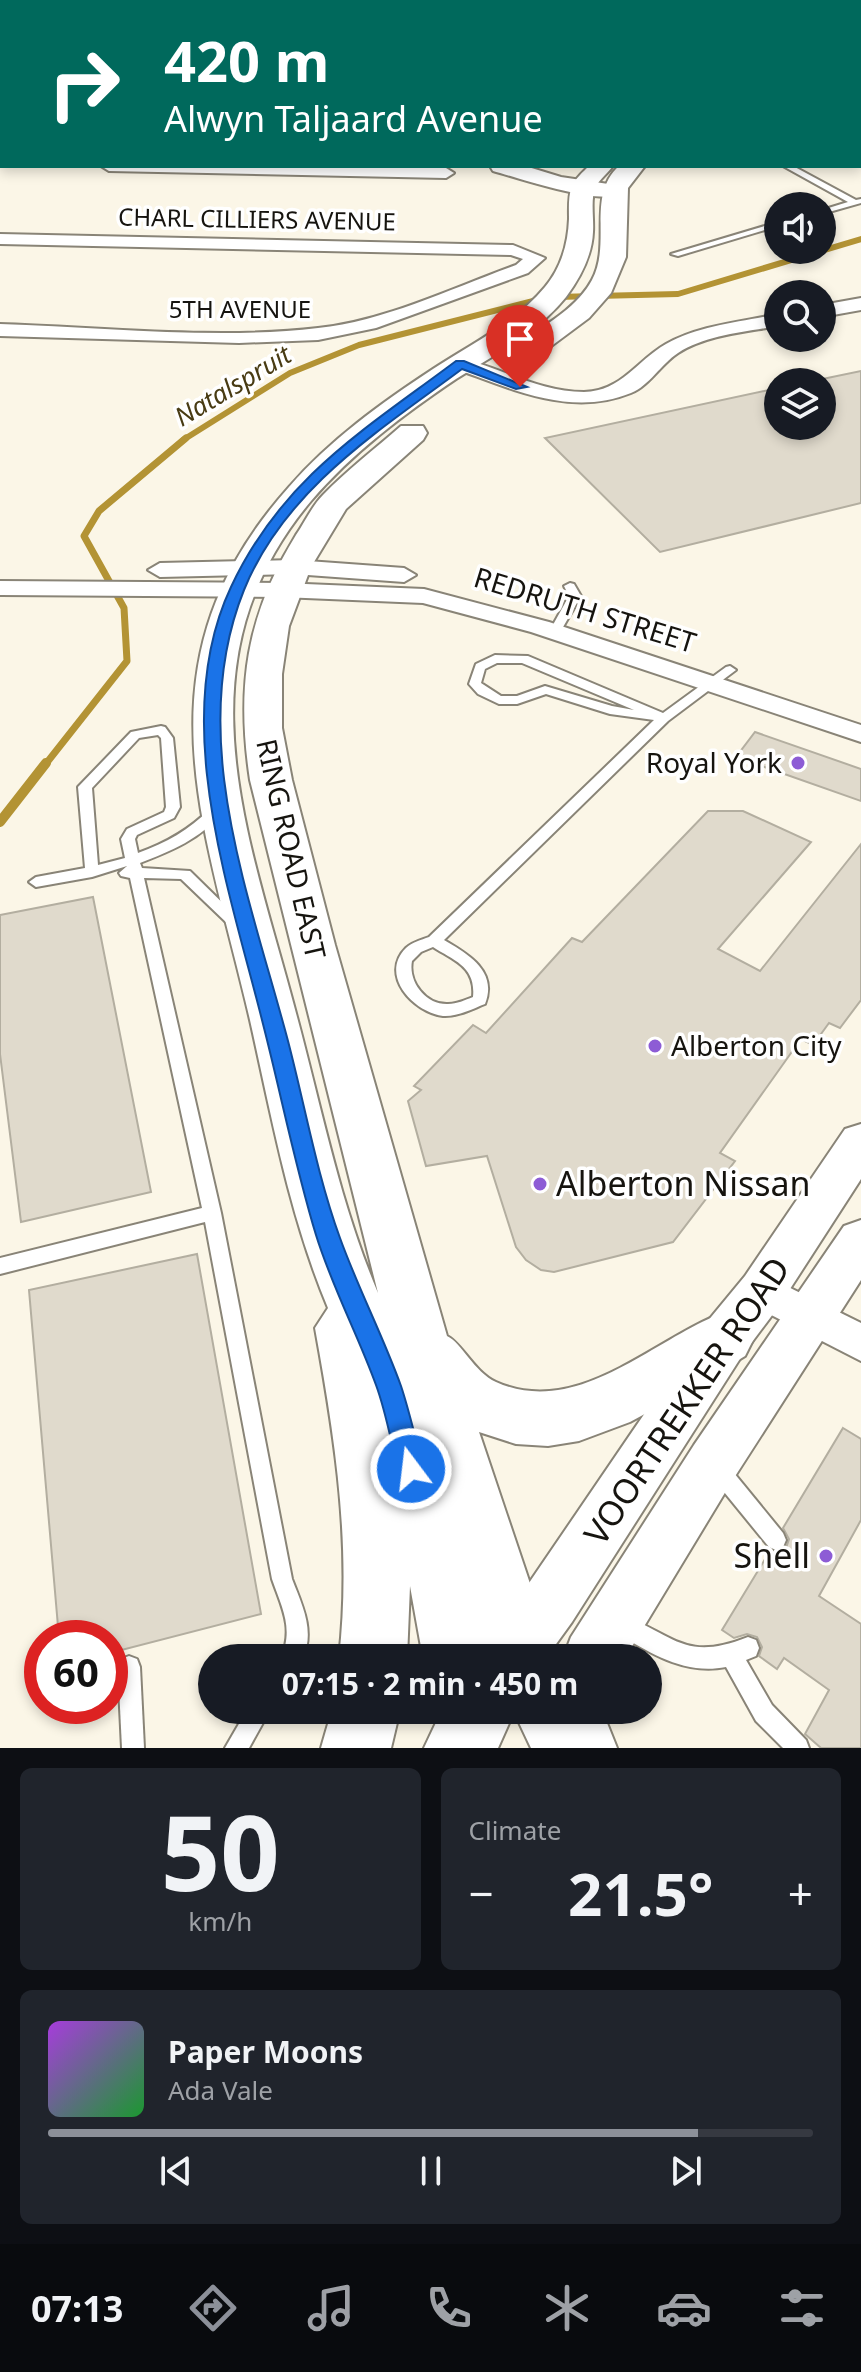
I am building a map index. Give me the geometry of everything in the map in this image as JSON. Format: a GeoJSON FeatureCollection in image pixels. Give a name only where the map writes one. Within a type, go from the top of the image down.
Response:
{"type":"FeatureCollection","features":[{"type":"Feature","properties":{"kind":"main road"},"geometry":{"type":"LineString","coordinates":[[519,168],[607,178]]}},
{"type":"Feature","properties":{"kind":"main road"},"geometry":{"type":"LineString","coordinates":[[543,168],[607,178]]}},
{"type":"Feature","properties":{"kind":"main road","name":"RING ROAD EAST"},"geometry":{"type":"LineString","coordinates":[[475,369],[558,329],[592,298],[609,272],[613,254],[607,178]]}},
{"type":"Feature","properties":{"kind":"main road","name":"RING ROAD EAST"},"geometry":{"type":"LineString","coordinates":[[493,1644],[434,1551],[389,1387],[328,1236],[220,805],[211,715],[216,665],[265,579],[333,503],[513,329],[538,310],[568,275],[583,235],[580,202],[607,178]]}},
{"type":"Feature","properties":{"kind":"main road","name":"RING ROAD EAST"},"geometry":{"type":"LineString","coordinates":[[265,579],[262,728],[271,780],[498,1644]]}},
{"type":"Feature","properties":{"kind":"main road"},"geometry":{"type":"LineString","coordinates":[[328,1236],[371,1475],[379,1551],[374,1644]]}},
{"type":"Feature","properties":{"kind":"main road"},"geometry":{"type":"LineString","coordinates":[[414,1323],[440,1374],[464,1397],[507,1417],[564,1418],[600,1408],[725,1338]]}},
{"type":"Feature","properties":{"kind":"main road"},"geometry":{"type":"LineString","coordinates":[[356,1748],[362,1724]]}},
{"type":"Feature","properties":{"kind":"street"},"geometry":{"type":"LineString","coordinates":[[205,168],[446,173]]}},
{"type":"Feature","properties":{"kind":"street","name":"CHARL CILLIERS AVENUE"},"geometry":{"type":"LineString","coordinates":[[0,239],[513,250]]}},
{"type":"Feature","properties":{"kind":"street","name":"5TH AVENUE"},"geometry":{"type":"LineString","coordinates":[[0,330],[239,337],[318,334],[409,311],[535,262],[532,255],[513,250]]}},
{"type":"Feature","properties":{"kind":"street"},"geometry":{"type":"LineString","coordinates":[[836,308],[861,304]]}},
{"type":"Feature","properties":{"kind":"street"},"geometry":{"type":"LineString","coordinates":[[475,369],[520,387],[565,398],[605,395],[634,383],[679,346],[716,331],[764,322]]}},
{"type":"Feature","properties":{"kind":"street"},"geometry":{"type":"LineString","coordinates":[[0,568],[57,579]]}},
{"type":"Feature","properties":{"kind":"street"},"geometry":{"type":"LineString","coordinates":[[0,588],[57,579]]}},
{"type":"Feature","properties":{"kind":"street","name":"REDRUTH STREET"},"geometry":{"type":"LineString","coordinates":[[57,579],[265,579],[424,596],[561,624],[722,677],[861,734]]}},
{"type":"Feature","properties":{"kind":"street"},"geometry":{"type":"LineString","coordinates":[[722,677],[861,714]]}},
{"type":"Feature","properties":{"kind":"street","name":"VOORTREKKER ROAD"},"geometry":{"type":"LineString","coordinates":[[512,1644],[552,1602],[725,1338],[762,1291],[861,1142]]}},
{"type":"Feature","properties":{"kind":"street","name":"VOORTREKKER ROAD"},"geometry":{"type":"LineString","coordinates":[[603,1640],[713,1463],[861,1240]]}},
{"type":"Feature","properties":{"kind":"street"},"geometry":{"type":"LineString","coordinates":[[762,1291],[813,1315],[861,1343]]}},
{"type":"Feature","properties":{"kind":"lane"},"geometry":{"type":"LineString","coordinates":[[791,168],[858,202]]}},
{"type":"Feature","properties":{"kind":"lane"},"geometry":{"type":"LineString","coordinates":[[836,208],[858,202]]}},
{"type":"Feature","properties":{"kind":"lane"},"geometry":{"type":"LineString","coordinates":[[675,254],[764,228]]}},
{"type":"Feature","properties":{"kind":"lane"},"geometry":{"type":"LineString","coordinates":[[561,624],[575,596],[570,586]]}},
{"type":"Feature","properties":{"kind":"lane"},"geometry":{"type":"LineString","coordinates":[[495,659],[524,659],[664,718],[610,710],[545,690],[526,700],[496,700],[482,693],[475,684],[475,675],[480,667],[495,659]]}},
{"type":"Feature","properties":{"kind":"lane"},"geometry":{"type":"LineString","coordinates":[[434,941],[477,969],[483,983],[480,1000],[459,1008],[437,1009],[418,999],[409,988],[404,972],[405,960],[412,950],[434,941],[664,718],[722,677]]}},
{"type":"Feature","properties":{"kind":"lane"},"geometry":{"type":"LineString","coordinates":[[92,872],[85,787],[135,735],[161,730],[167,738],[173,807],[169,815],[130,834],[133,866],[212,1213],[282,1579],[297,1626],[299,1644]]}},
{"type":"Feature","properties":{"kind":"lane"},"geometry":{"type":"LineString","coordinates":[[133,866],[199,832],[220,805]]}},
{"type":"Feature","properties":{"kind":"lane"},"geometry":{"type":"LineString","coordinates":[[36,882],[133,866],[185,874],[195,880],[253,942]]}},
{"type":"Feature","properties":{"kind":"lane"},"geometry":{"type":"LineString","coordinates":[[0,1266],[212,1213]]}},
{"type":"Feature","properties":{"kind":"lane"},"geometry":{"type":"LineString","coordinates":[[713,1463],[776,1540]]}},
{"type":"Feature","properties":{"kind":"lane"},"geometry":{"type":"LineString","coordinates":[[603,1640],[685,1660],[707,1661],[740,1652],[750,1693],[786,1743]]}},
{"type":"Feature","properties":{"kind":"lane"},"geometry":{"type":"LineString","coordinates":[[129,1667],[133,1748]]}},
{"type":"Feature","properties":{"kind":"lane"},"geometry":{"type":"LineString","coordinates":[[236,1748],[251,1724]]}},
{"type":"Feature","properties":{"kind":"building"},"geometry":{"type":"Polygon","coordinates":[[[861,371],[861,503],[660,552],[545,438],[764,391],[764,440],[836,440],[836,376],[861,371]]]}},
{"type":"Feature","properties":{"kind":"building","name":"Royal York"},"geometry":{"type":"Polygon","coordinates":[[[755,732],[861,769],[861,801],[736,757],[755,732]]]}},
{"type":"Feature","properties":{"kind":"building"},"geometry":{"type":"Polygon","coordinates":[[[708,811],[743,811],[811,842],[718,949],[760,971],[861,844],[861,1000],[840,1028],[829,1023],[813,1045],[801,1039],[720,1153],[735,1161],[673,1242],[554,1272],[541,1270],[526,1260],[516,1247],[487,1156],[426,1166],[408,1101],[421,1090],[414,1086],[473,1025],[486,1033],[572,938],[582,942],[708,811]]]}},
{"type":"Feature","properties":{"kind":"building"},"geometry":{"type":"Polygon","coordinates":[[[93,897],[151,1192],[21,1222],[0,1054],[0,915],[93,897]]]}},
{"type":"Feature","properties":{"kind":"building"},"geometry":{"type":"Polygon","coordinates":[[[197,1254],[261,1614],[128,1648],[128,1620],[57,1620],[29,1290],[197,1254]]]}},
{"type":"Feature","properties":{"kind":"building"},"geometry":{"type":"Polygon","coordinates":[[[843,1428],[861,1439],[861,1520],[819,1596],[861,1624],[861,1748],[821,1748],[805,1734],[829,1690],[784,1658],[777,1669],[759,1656],[762,1647],[757,1637],[747,1634],[734,1638],[722,1630],[770,1551],[777,1553],[786,1548],[789,1539],[783,1528],[843,1428]]]}},
{"type":"Feature","properties":{"kind":"waterway","name":"Natalspruit"},"geometry":{"type":"LineString","coordinates":[[556,297],[678,294],[861,239]]}},
{"type":"Feature","properties":{"kind":"waterway","name":"Natalspruit"},"geometry":{"type":"LineString","coordinates":[[185,438],[290,373],[359,345],[541,299]]}},
{"type":"Feature","properties":{"kind":"waterway","name":"Natalspruit"},"geometry":{"type":"LineString","coordinates":[[45,765],[127,661],[124,608],[84,536],[99,511],[185,438]]}},
{"type":"Feature","properties":{"kind":"waterway","name":"Natalspruit"},"geometry":{"type":"LineString","coordinates":[[0,822],[46,763]]}},
{"type":"Feature","properties":{"kind":"place","name":"Royal York"},"geometry":{"type":"Point","coordinates":[798,763]}},
{"type":"Feature","properties":{"kind":"place","name":"Alberton City"},"geometry":{"type":"Point","coordinates":[655,1046]}},
{"type":"Feature","properties":{"kind":"place","name":"Alberton Nissan"},"geometry":{"type":"Point","coordinates":[540,1184]}},
{"type":"Feature","properties":{"kind":"place","name":"Shell"},"geometry":{"type":"Point","coordinates":[826,1556]}},
{"type":"Feature","properties":{"kind":"route"},"geometry":{"type":"LineString","coordinates":[[411,1469],[389,1387],[328,1236],[228,848],[215,776],[211,715],[216,665],[236,590],[248,567],[290,502],[324,466],[460,364],[520,387]]}}]}
